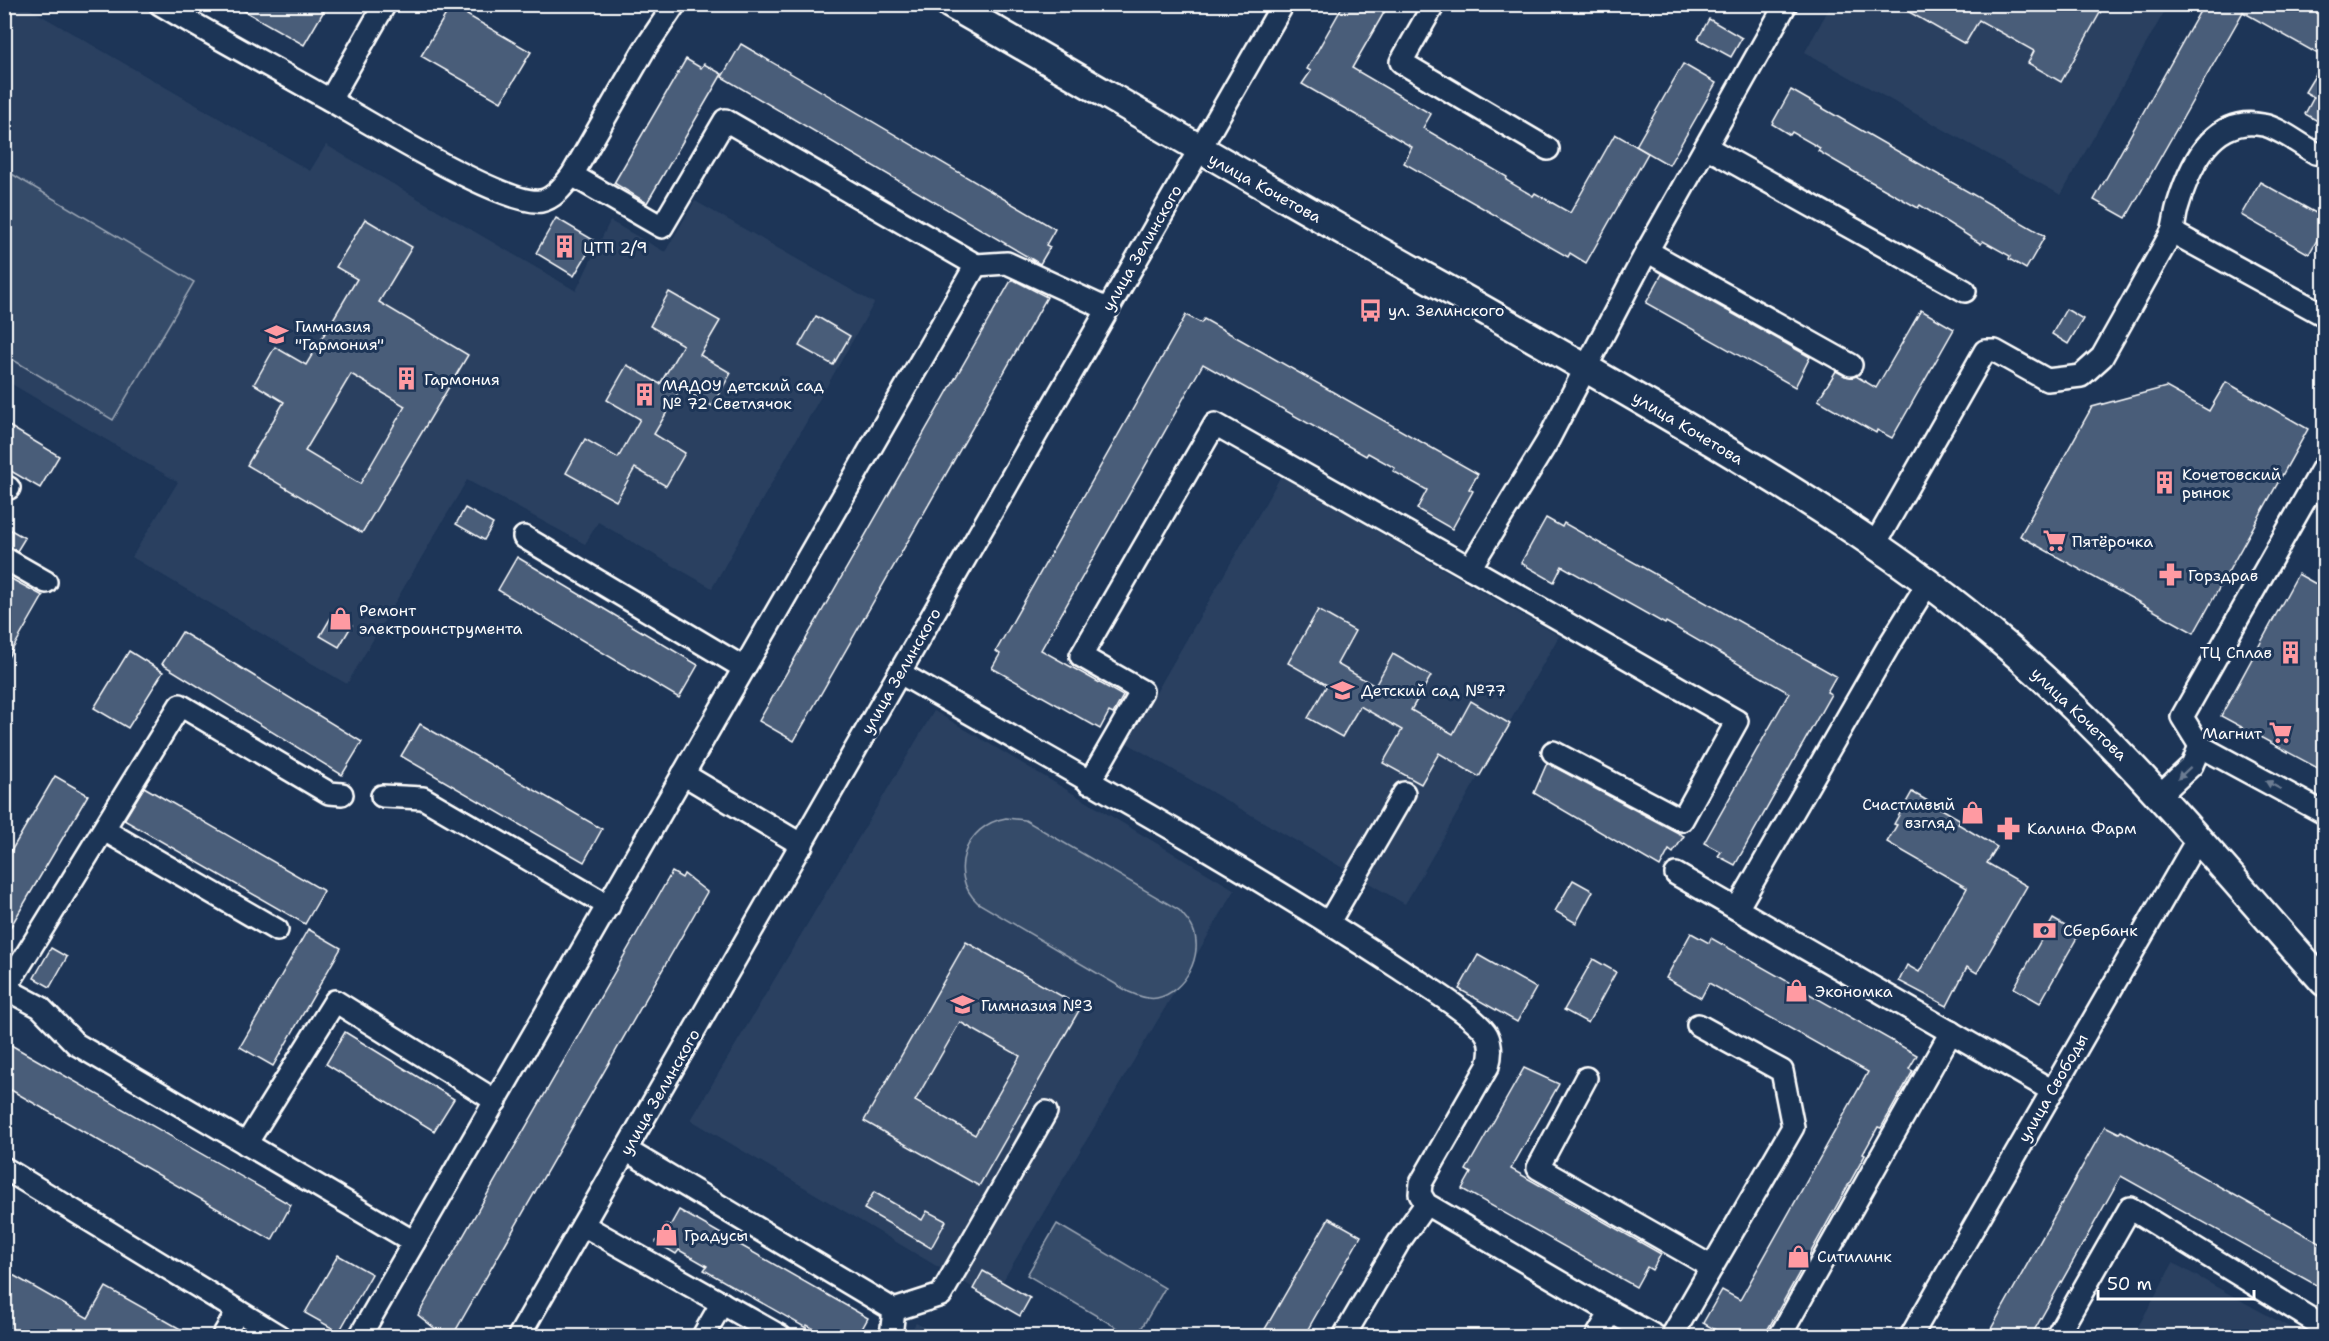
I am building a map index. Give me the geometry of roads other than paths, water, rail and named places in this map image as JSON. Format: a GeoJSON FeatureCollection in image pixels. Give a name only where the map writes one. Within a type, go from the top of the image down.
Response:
{"type":"FeatureCollection","features":[{"type":"Feature","properties":{"kind":"main road","name":"улица Кочетова"},"geometry":{"type":"LineString","coordinates":[[950,4],[1199,150],[1586,367],[1783,484],[1875,544],[1994,634],[2058,692],[2160,795],[2197,840],[2325,982]]}},
{"type":"Feature","properties":{"kind":"street"},"geometry":{"type":"LineString","coordinates":[[159,4],[402,141],[490,187],[520,198],[542,201],[560,190],[572,175],[671,6]]}},
{"type":"Feature","properties":{"kind":"street"},"geometry":{"type":"LineString","coordinates":[[330,100],[385,4]]}},
{"type":"Feature","properties":{"kind":"street","name":"улица Зелинского"},"geometry":{"type":"LineString","coordinates":[[519,1336],[1283,4]]}},
{"type":"Feature","properties":{"kind":"street"},"geometry":{"type":"LineString","coordinates":[[1434,4],[1401,62],[1548,149]]}},
{"type":"Feature","properties":{"kind":"street"},"geometry":{"type":"LineString","coordinates":[[1470,568],[1547,442],[1647,251],[1786,4]]}},
{"type":"Feature","properties":{"kind":"street"},"geometry":{"type":"LineString","coordinates":[[572,175],[662,227],[725,120],[976,265],[1007,263],[1107,309]]}},
{"type":"Feature","properties":{"kind":"street"},"geometry":{"type":"LineString","coordinates":[[1875,544],[1985,351],[1995,351],[2047,380],[2081,376],[2102,357],[2172,232],[2177,206],[2201,150],[2223,128],[2245,123],[2265,125],[2316,153],[2325,154]]}},
{"type":"Feature","properties":{"kind":"street"},"geometry":{"type":"LineString","coordinates":[[1706,147],[1965,291]]}},
{"type":"Feature","properties":{"kind":"street"},"geometry":{"type":"LineString","coordinates":[[2172,232],[2322,309]]}},
{"type":"Feature","properties":{"kind":"street"},"geometry":{"type":"LineString","coordinates":[[1647,251],[1851,365]]}},
{"type":"Feature","properties":{"kind":"street"},"geometry":{"type":"LineString","coordinates":[[360,1336],[976,265]]}},
{"type":"Feature","properties":{"kind":"street"},"geometry":{"type":"LineString","coordinates":[[1089,783],[1142,691],[1081,656],[1215,424],[1737,721],[1682,820],[1553,752]]}},
{"type":"Feature","properties":{"kind":"street"},"geometry":{"type":"LineString","coordinates":[[2325,466],[2182,717],[2200,746],[2325,813]]}},
{"type":"Feature","properties":{"kind":"street"},"geometry":{"type":"LineString","coordinates":[[524,537],[744,668]]}},
{"type":"Feature","properties":{"kind":"street"},"geometry":{"type":"LineString","coordinates":[[4,558],[46,582]]}},
{"type":"Feature","properties":{"kind":"street"},"geometry":{"type":"LineString","coordinates":[[1737,909],[1928,582]]}},
{"type":"Feature","properties":{"kind":"street"},"geometry":{"type":"LineString","coordinates":[[900,673],[1329,922],[1429,988],[1478,1024],[1487,1035],[1491,1052],[1488,1066],[1421,1183],[1420,1194],[1425,1204],[1655,1336]]}},
{"type":"Feature","properties":{"kind":"street"},"geometry":{"type":"LineString","coordinates":[[342,794],[329,793],[180,705],[6,991],[40,1007],[76,1044],[414,1242]]}},
{"type":"Feature","properties":{"kind":"street"},"geometry":{"type":"LineString","coordinates":[[2160,795],[2192,765],[2200,746]]}},
{"type":"Feature","properties":{"kind":"street"},"geometry":{"type":"LineString","coordinates":[[683,774],[802,845]]}},
{"type":"Feature","properties":{"kind":"street"},"geometry":{"type":"LineString","coordinates":[[1329,922],[1404,793]]}},
{"type":"Feature","properties":{"kind":"street"},"geometry":{"type":"LineString","coordinates":[[382,796],[423,798],[609,906]]}},
{"type":"Feature","properties":{"kind":"street"},"geometry":{"type":"LineString","coordinates":[[104,830],[277,930]]}},
{"type":"Feature","properties":{"kind":"street","name":"улица Свободы"},"geometry":{"type":"LineString","coordinates":[[1911,1336],[2197,840]]}},
{"type":"Feature","properties":{"kind":"street"},"geometry":{"type":"LineString","coordinates":[[1676,874],[2051,1090]]}},
{"type":"Feature","properties":{"kind":"street"},"geometry":{"type":"LineString","coordinates":[[246,1144],[335,1001],[496,1101]]}},
{"type":"Feature","properties":{"kind":"street"},"geometry":{"type":"LineString","coordinates":[[1672,1336],[1793,1128],[1782,1071],[1698,1025]]}},
{"type":"Feature","properties":{"kind":"street"},"geometry":{"type":"LineString","coordinates":[[1780,1336],[1952,1032]]}},
{"type":"Feature","properties":{"kind":"street"},"geometry":{"type":"LineString","coordinates":[[1586,1078],[1538,1168],[1712,1267]]}},
{"type":"Feature","properties":{"kind":"street"},"geometry":{"type":"LineString","coordinates":[[626,1150],[894,1310],[941,1295],[1046,1112]]}},
{"type":"Feature","properties":{"kind":"street"},"geometry":{"type":"LineString","coordinates":[[4,1168],[279,1336]]}},
{"type":"Feature","properties":{"kind":"street"},"geometry":{"type":"LineString","coordinates":[[1344,1336],[1398,1242],[1425,1204]]}},
{"type":"Feature","properties":{"kind":"street"},"geometry":{"type":"LineString","coordinates":[[2057,1336],[2130,1208],[2325,1327]]}},
{"type":"Feature","properties":{"kind":"street"},"geometry":{"type":"LineString","coordinates":[[584,1225],[780,1336]]}},
{"type":"Feature","properties":{"kind":"street"},"geometry":{"type":"LineString","coordinates":[[703,1336],[722,1303]]}},
{"type":"Feature","properties":{"kind":"street"},"geometry":{"type":"LineString","coordinates":[[891,1336],[894,1310]]}},
{"type":"Feature","properties":{"kind":"street"},"geometry":{"type":"LineString","coordinates":[[223,1336],[237,1311]]}},
{"type":"Feature","properties":{"kind":"street"},"geometry":{"type":"LineString","coordinates":[[1597,1336],[1611,1312]]}},
{"type":"Feature","properties":{"kind":"place","name":"ЦТП 2/9"},"geometry":{"type":"Point","coordinates":[565,247]}},
{"type":"Feature","properties":{"kind":"place","name":"ул. Зелинского"},"geometry":{"type":"Point","coordinates":[1370,310]}},
{"type":"Feature","properties":{"kind":"place","name":"Гимназия \"Гармония\""},"geometry":{"type":"Point","coordinates":[277,335]}},
{"type":"Feature","properties":{"kind":"place","name":"Гармония"},"geometry":{"type":"Point","coordinates":[406,379]}},
{"type":"Feature","properties":{"kind":"place","name":"МАДОУ детский сад № 72 Светлячок"},"geometry":{"type":"Point","coordinates":[644,394]}},
{"type":"Feature","properties":{"kind":"place","name":"Кочетовский рынок"},"geometry":{"type":"Point","coordinates":[2164,483]}},
{"type":"Feature","properties":{"kind":"place","name":"Пятёрочка"},"geometry":{"type":"Point","coordinates":[2054,541]}},
{"type":"Feature","properties":{"kind":"place","name":"Горздрав"},"geometry":{"type":"Point","coordinates":[2170,575]}},
{"type":"Feature","properties":{"kind":"place","name":"Ремонт электроинструмента"},"geometry":{"type":"Point","coordinates":[341,619]}},
{"type":"Feature","properties":{"kind":"place","name":"ТЦ Сплав"},"geometry":{"type":"Point","coordinates":[2290,652]}},
{"type":"Feature","properties":{"kind":"place","name":"Детский сад №77"},"geometry":{"type":"Point","coordinates":[1343,690]}},
{"type":"Feature","properties":{"kind":"place","name":"Магнит"},"geometry":{"type":"Point","coordinates":[2280,733]}},
{"type":"Feature","properties":{"kind":"place","name":"Счастливый взгляд"},"geometry":{"type":"Point","coordinates":[1973,813]}},
{"type":"Feature","properties":{"kind":"place","name":"Калина Фарм"},"geometry":{"type":"Point","coordinates":[2009,828]}},
{"type":"Feature","properties":{"kind":"place","name":"Сбербанк"},"geometry":{"type":"Point","coordinates":[2045,930]}},
{"type":"Feature","properties":{"kind":"place","name":"Экономка"},"geometry":{"type":"Point","coordinates":[1797,991]}},
{"type":"Feature","properties":{"kind":"place","name":"Гимназия №3"},"geometry":{"type":"Point","coordinates":[963,1005]}},
{"type":"Feature","properties":{"kind":"place","name":"Градусы"},"geometry":{"type":"Point","coordinates":[666,1235]}},
{"type":"Feature","properties":{"kind":"place","name":"Ситилинк"},"geometry":{"type":"Point","coordinates":[1799,1256]}}]}
